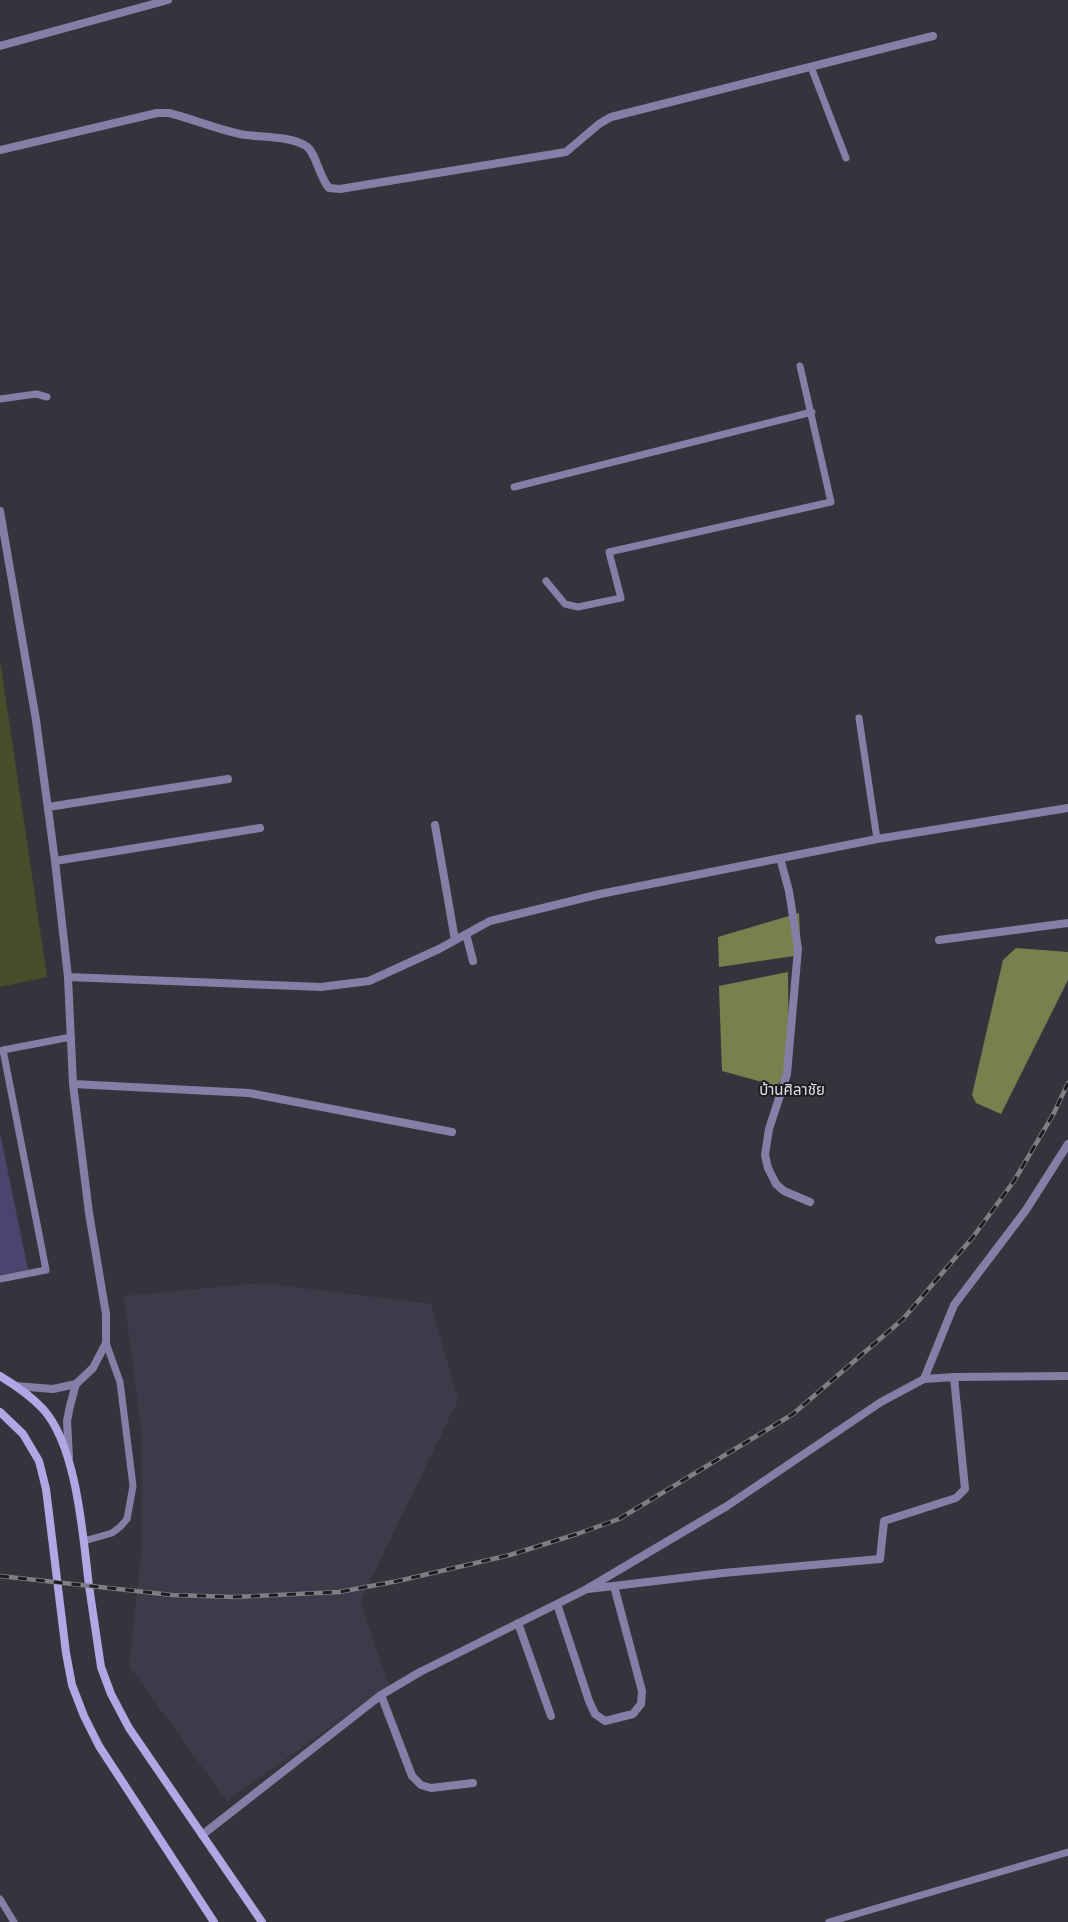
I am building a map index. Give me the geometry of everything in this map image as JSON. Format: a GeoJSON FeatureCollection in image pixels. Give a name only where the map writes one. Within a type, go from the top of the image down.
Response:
{"type":"FeatureCollection","features":[{"type":"Feature","properties":{"kind":"main road"},"geometry":{"type":"LineString","coordinates":[[0,1376],[16,1386],[44,1410],[59,1435],[69,1460],[84,1541],[101,1667],[111,1694],[129,1728],[262,1922]]}},
{"type":"Feature","properties":{"kind":"main road"},"geometry":{"type":"LineString","coordinates":[[0,1412],[23,1434],[39,1461],[46,1489],[72,1685],[84,1716],[99,1746],[214,1922]]}},
{"type":"Feature","properties":{"kind":"street"},"geometry":{"type":"LineString","coordinates":[[0,46],[168,0]]}},
{"type":"Feature","properties":{"kind":"street"},"geometry":{"type":"LineString","coordinates":[[0,150],[157,113],[169,113],[240,134],[295,141],[307,146],[314,157],[323,182],[330,188],[340,189],[566,152],[599,124],[611,117],[933,36]]}},
{"type":"Feature","properties":{"kind":"street"},"geometry":{"type":"LineString","coordinates":[[0,511],[36,720],[48,807],[68,977],[73,1084],[90,1213],[106,1314],[106,1343],[93,1368],[76,1384],[53,1389],[16,1386]]}},
{"type":"Feature","properties":{"kind":"street"},"geometry":{"type":"LineString","coordinates":[[48,807],[228,779]]}},
{"type":"Feature","properties":{"kind":"street"},"geometry":{"type":"LineString","coordinates":[[68,977],[321,987],[368,981],[439,949],[490,921],[600,894],[877,839],[1068,808]]}},
{"type":"Feature","properties":{"kind":"street"},"geometry":{"type":"LineString","coordinates":[[435,825],[455,940]]}},
{"type":"Feature","properties":{"kind":"street"},"geometry":{"type":"LineString","coordinates":[[55,861],[260,828]]}},
{"type":"Feature","properties":{"kind":"street"},"geometry":{"type":"LineString","coordinates":[[780,858],[790,898],[798,949],[787,1074],[769,1129],[765,1155],[768,1168],[776,1184],[784,1191],[810,1202]]}},
{"type":"Feature","properties":{"kind":"street"},"geometry":{"type":"LineString","coordinates":[[939,940],[1068,923]]}},
{"type":"Feature","properties":{"kind":"street"},"geometry":{"type":"LineString","coordinates":[[466,934],[473,961]]}},
{"type":"Feature","properties":{"kind":"street"},"geometry":{"type":"LineString","coordinates":[[73,1084],[249,1093],[452,1132]]}},
{"type":"Feature","properties":{"kind":"street"},"geometry":{"type":"LineString","coordinates":[[924,1380],[954,1305],[1026,1210],[1068,1144]]}},
{"type":"Feature","properties":{"kind":"street"},"geometry":{"type":"LineString","coordinates":[[202,1836],[381,1696],[420,1672],[585,1590],[727,1506],[881,1402],[924,1380],[954,1377],[1068,1376]]}},
{"type":"Feature","properties":{"kind":"street"},"geometry":{"type":"LineString","coordinates":[[585,1590],[723,1573],[880,1559],[884,1521],[956,1498],[965,1489],[954,1377]]}},
{"type":"Feature","properties":{"kind":"street"},"geometry":{"type":"LineString","coordinates":[[69,1460],[67,1421],[76,1384]]}},
{"type":"Feature","properties":{"kind":"street"},"geometry":{"type":"LineString","coordinates":[[557,1604],[589,1701],[595,1714],[605,1721],[633,1714],[641,1704],[642,1691],[614,1586]]}},
{"type":"Feature","properties":{"kind":"street"},"geometry":{"type":"LineString","coordinates":[[518,1623],[552,1716]]}},
{"type":"Feature","properties":{"kind":"street"},"geometry":{"type":"LineString","coordinates":[[381,1696],[412,1776],[420,1785],[431,1788],[473,1784]]}},
{"type":"Feature","properties":{"kind":"lane"},"geometry":{"type":"LineString","coordinates":[[811,67],[846,158]]}},
{"type":"Feature","properties":{"kind":"lane"},"geometry":{"type":"LineString","coordinates":[[546,581],[565,604],[578,607],[621,598],[609,552],[831,502],[812,412],[800,366]]}},
{"type":"Feature","properties":{"kind":"lane"},"geometry":{"type":"LineString","coordinates":[[0,399],[36,394],[47,397]]}},
{"type":"Feature","properties":{"kind":"lane"},"geometry":{"type":"LineString","coordinates":[[514,487],[812,412]]}},
{"type":"Feature","properties":{"kind":"lane"},"geometry":{"type":"LineString","coordinates":[[859,718],[877,839]]}},
{"type":"Feature","properties":{"kind":"lane"},"geometry":{"type":"LineString","coordinates":[[0,1278],[46,1270],[4,1050],[71,1037]]}},
{"type":"Feature","properties":{"kind":"lane"},"geometry":{"type":"LineString","coordinates":[[84,1541],[112,1532],[120,1527],[127,1519],[133,1486],[120,1382],[106,1343]]}},
{"type":"Feature","properties":{"kind":"lane"},"geometry":{"type":"LineString","coordinates":[[829,1922],[1068,1852]]}},
{"type":"Feature","properties":{"kind":"lane"},"geometry":{"type":"LineString","coordinates":[[0,1899],[11,1921]]}},
{"type":"Feature","properties":{"kind":"shaded area"},"geometry":{"type":"Polygon","coordinates":[[[0,660],[47,977],[0,987],[0,660]]]}},
{"type":"Feature","properties":{"kind":"shaded area"},"geometry":{"type":"Polygon","coordinates":[[[799,913],[801,955],[719,967],[718,937],[799,913]]]}},
{"type":"Feature","properties":{"kind":"shaded area"},"geometry":{"type":"Polygon","coordinates":[[[1016,948],[1068,952],[1068,980],[1001,1114],[976,1103],[972,1095],[1003,960],[1016,948]]]}},
{"type":"Feature","properties":{"kind":"shaded area"},"geometry":{"type":"Polygon","coordinates":[[[788,972],[789,1068],[777,1086],[722,1071],[719,986],[788,972]]]}},
{"type":"Feature","properties":{"kind":"shaded area"},"geometry":{"type":"Polygon","coordinates":[[[262,1283],[431,1304],[458,1400],[360,1602],[389,1685],[227,1801],[129,1666],[142,1548],[142,1439],[124,1296],[262,1283]]]}},
{"type":"Feature","properties":{"kind":"building"},"geometry":{"type":"Polygon","coordinates":[[[0,1133],[28,1270],[0,1275],[0,1133]]]}},
{"type":"Feature","properties":{"kind":"railway"},"geometry":{"type":"LineString","coordinates":[[0,1576],[172,1595],[234,1597],[339,1592],[398,1581],[510,1555],[619,1519],[793,1414],[903,1319],[973,1237],[1014,1181],[1054,1113],[1068,1083]]}},
{"type":"Feature","properties":{"kind":"district","name":"บ้านศิลาชัย"},"geometry":{"type":"Point","coordinates":[792,1091]}}]}
